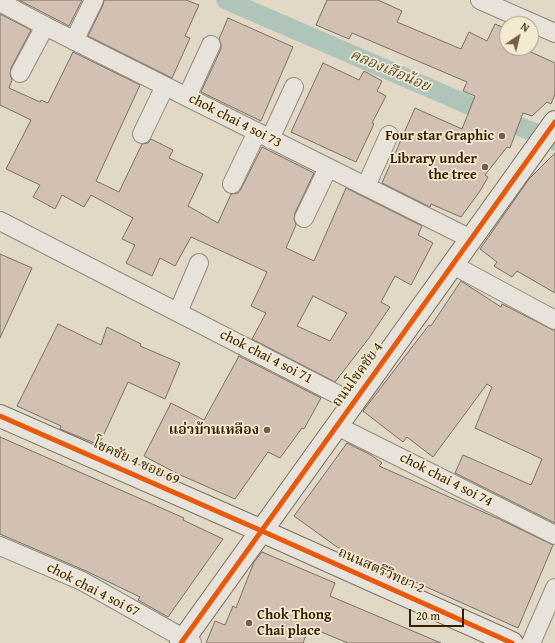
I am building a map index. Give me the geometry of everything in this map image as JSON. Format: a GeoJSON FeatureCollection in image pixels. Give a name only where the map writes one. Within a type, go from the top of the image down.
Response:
{"type":"FeatureCollection","features":[{"type":"Feature","properties":{"kind":"street"},"geometry":{"type":"LineString","coordinates":[[74,41],[94,0]]}},
{"type":"Feature","properties":{"kind":"street"},"geometry":{"type":"LineString","coordinates":[[480,0],[555,33]]}},
{"type":"Feature","properties":{"kind":"street","name":"chok chai 4 soi 73"},"geometry":{"type":"LineString","coordinates":[[0,2],[44,26],[471,239]]}},
{"type":"Feature","properties":{"kind":"street"},"geometry":{"type":"LineString","coordinates":[[20,73],[44,26]]}},
{"type":"Feature","properties":{"kind":"street"},"geometry":{"type":"LineString","coordinates":[[187,97],[211,45]]}},
{"type":"Feature","properties":{"kind":"street"},"geometry":{"type":"LineString","coordinates":[[142,134],[165,86]]}},
{"type":"Feature","properties":{"kind":"street"},"geometry":{"type":"LineString","coordinates":[[232,184],[294,87]]}},
{"type":"Feature","properties":{"kind":"street","name":"ถนนโชคชัย 4"},"geometry":{"type":"LineString","coordinates":[[186,642],[262,530],[553,124]]}},
{"type":"Feature","properties":{"kind":"street"},"geometry":{"type":"LineString","coordinates":[[366,186],[389,135]]}},
{"type":"Feature","properties":{"kind":"street"},"geometry":{"type":"LineString","coordinates":[[304,218],[328,168]]}},
{"type":"Feature","properties":{"kind":"street","name":"chok chai 4 soi 71"},"geometry":{"type":"LineString","coordinates":[[0,220],[354,402]]}},
{"type":"Feature","properties":{"kind":"street"},"geometry":{"type":"LineString","coordinates":[[178,312],[199,263]]}},
{"type":"Feature","properties":{"kind":"street"},"geometry":{"type":"LineString","coordinates":[[452,265],[555,320]]}},
{"type":"Feature","properties":{"kind":"street","name":"โชคชัย 4 ซอย 69"},"geometry":{"type":"LineString","coordinates":[[0,416],[262,530]]}},
{"type":"Feature","properties":{"kind":"street","name":"chok chai 4 soi 74"},"geometry":{"type":"LineString","coordinates":[[337,426],[555,535]]}},
{"type":"Feature","properties":{"kind":"street","name":"ถนนสตรีวิทยา 2"},"geometry":{"type":"LineString","coordinates":[[262,530],[512,643]]}},
{"type":"Feature","properties":{"kind":"street","name":"chok chai 4 soi 67"},"geometry":{"type":"LineString","coordinates":[[0,546],[82,581],[186,642]]}},
{"type":"Feature","properties":{"kind":"street"},"geometry":{"type":"LineString","coordinates":[[531,643],[555,588]]}},
{"type":"Feature","properties":{"kind":"building"},"geometry":{"type":"Polygon","coordinates":[[[19,0],[82,0],[69,26],[19,0]]]}},
{"type":"Feature","properties":{"kind":"building"},"geometry":{"type":"Polygon","coordinates":[[[104,0],[186,0],[199,5],[185,36],[190,38],[172,78],[88,36],[104,0]]]}},
{"type":"Feature","properties":{"kind":"building"},"geometry":{"type":"Polygon","coordinates":[[[327,0],[378,0],[402,11],[397,22],[461,49],[469,32],[487,41],[495,24],[499,26],[499,56],[539,56],[555,63],[555,94],[551,104],[547,102],[532,116],[523,113],[510,148],[507,147],[485,175],[488,177],[480,191],[461,217],[431,204],[430,207],[382,183],[415,108],[462,129],[475,96],[463,91],[467,82],[352,33],[349,39],[316,25],[327,0]]]}},
{"type":"Feature","properties":{"kind":"building"},"geometry":{"type":"Polygon","coordinates":[[[0,14],[31,30],[11,68],[10,74],[12,80],[9,88],[40,102],[41,100],[48,103],[73,52],[140,85],[96,181],[119,192],[142,144],[148,143],[151,139],[173,150],[169,158],[203,174],[188,206],[218,223],[231,194],[238,193],[241,189],[262,147],[314,173],[295,213],[294,219],[296,225],[286,248],[314,261],[346,188],[422,226],[418,235],[433,243],[411,285],[395,276],[381,302],[390,307],[369,338],[335,382],[252,339],[266,313],[251,306],[267,272],[191,237],[175,266],[160,258],[152,276],[126,263],[135,245],[122,239],[133,218],[91,195],[84,207],[62,195],[55,209],[33,197],[40,185],[6,169],[31,120],[0,105],[0,14]],[[313,296],[297,326],[330,341],[347,313],[313,296]]]}},
{"type":"Feature","properties":{"kind":"building"},"geometry":{"type":"Polygon","coordinates":[[[228,18],[293,47],[261,121],[201,92],[221,49],[219,39],[228,18]]]}},
{"type":"Feature","properties":{"kind":"building"},"geometry":{"type":"Polygon","coordinates":[[[323,63],[359,80],[364,71],[382,81],[377,91],[386,96],[372,123],[374,124],[356,162],[291,132],[323,63]]]}},
{"type":"Feature","properties":{"kind":"building"},"geometry":{"type":"Polygon","coordinates":[[[555,153],[555,293],[517,271],[512,277],[494,266],[497,262],[480,249],[529,179],[555,153]]]}},
{"type":"Feature","properties":{"kind":"building"},"geometry":{"type":"Polygon","coordinates":[[[0,254],[32,268],[0,338],[0,254]]]}},
{"type":"Feature","properties":{"kind":"building"},"geometry":{"type":"Polygon","coordinates":[[[461,281],[501,307],[502,304],[555,331],[555,523],[455,473],[463,455],[531,485],[542,459],[475,428],[492,387],[487,384],[433,457],[407,437],[403,442],[363,411],[429,325],[431,326],[461,281]]]}},
{"type":"Feature","properties":{"kind":"building"},"geometry":{"type":"Polygon","coordinates":[[[58,324],[101,345],[107,327],[141,344],[140,346],[180,363],[165,399],[128,382],[99,445],[60,429],[61,426],[17,406],[58,324]]]}},
{"type":"Feature","properties":{"kind":"building"},"geometry":{"type":"Polygon","coordinates":[[[239,356],[321,398],[304,429],[302,428],[280,458],[268,452],[235,499],[176,473],[144,456],[171,403],[204,420],[239,356]]]}},
{"type":"Feature","properties":{"kind":"building"},"geometry":{"type":"Polygon","coordinates":[[[0,437],[184,518],[183,520],[223,539],[168,617],[138,600],[140,597],[86,571],[0,534],[0,437]]]}},
{"type":"Feature","properties":{"kind":"building"},"geometry":{"type":"Polygon","coordinates":[[[347,443],[371,455],[382,463],[379,466],[499,519],[553,545],[518,628],[337,547],[294,516],[347,443]]]}},
{"type":"Feature","properties":{"kind":"building"},"geometry":{"type":"Polygon","coordinates":[[[262,552],[335,583],[330,596],[441,643],[348,643],[309,627],[303,643],[206,643],[215,621],[225,625],[233,606],[236,608],[254,562],[262,552]]]}},
{"type":"Feature","properties":{"kind":"waterway","name":"คลองเสือน้อย"},"geometry":{"type":"LineString","coordinates":[[226,0],[555,141]]}},
{"type":"Feature","properties":{"kind":"cycle path"},"geometry":{"type":"LineString","coordinates":[[181,643],[555,122]]}},
{"type":"Feature","properties":{"kind":"cycle path"},"geometry":{"type":"LineString","coordinates":[[0,416],[512,643]]}},
{"type":"Feature","properties":{"kind":"place","name":"Four star Graphic"},"geometry":{"type":"Point","coordinates":[502,136]}},
{"type":"Feature","properties":{"kind":"place","name":"Library under the tree"},"geometry":{"type":"Point","coordinates":[485,167]}},
{"type":"Feature","properties":{"kind":"place","name":"แอ่วบ้านเหลือง"},"geometry":{"type":"Point","coordinates":[267,430]}},
{"type":"Feature","properties":{"kind":"place","name":"Chok Thong Chai place"},"geometry":{"type":"Point","coordinates":[249,623]}}]}
